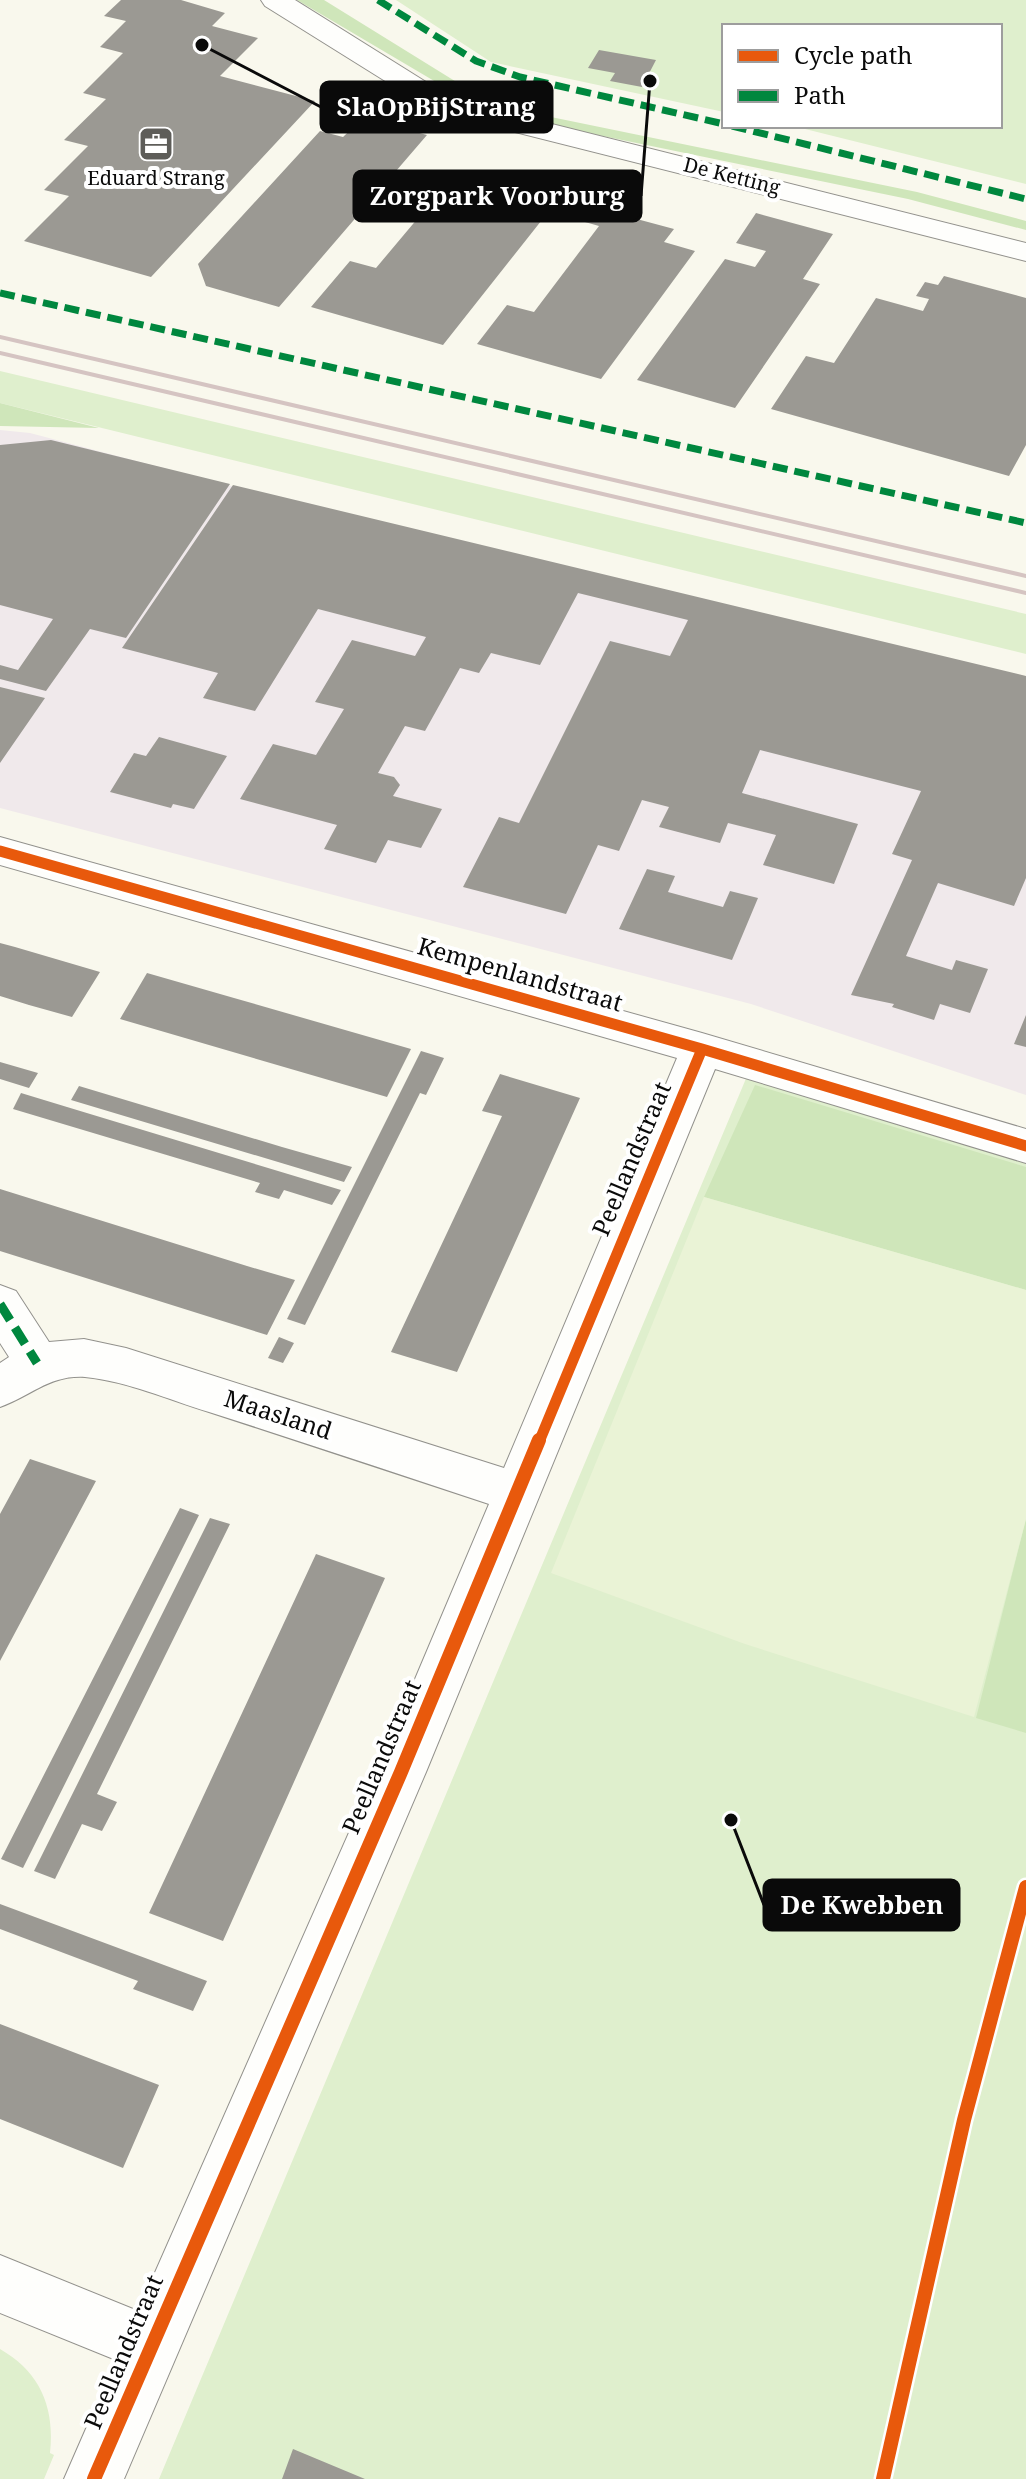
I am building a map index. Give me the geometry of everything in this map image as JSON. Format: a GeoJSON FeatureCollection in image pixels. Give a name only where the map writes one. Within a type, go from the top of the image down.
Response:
{"type":"FeatureCollection","features":[{"type":"Feature","properties":{"kind":"street","name":"De Ketting"},"geometry":{"type":"LineString","coordinates":[[275,0],[432,98],[462,110],[1026,252]]}},
{"type":"Feature","properties":{"kind":"street","name":"Kempenlandstraat"},"geometry":{"type":"LineString","coordinates":[[0,851],[702,1049],[1026,1146]]}},
{"type":"Feature","properties":{"kind":"street","name":"Peellandstraat"},"geometry":{"type":"LineString","coordinates":[[94,2479],[401,1772],[702,1049]]}},
{"type":"Feature","properties":{"kind":"street","name":"Maasland"},"geometry":{"type":"LineString","coordinates":[[0,1304],[18,1375],[84,1358],[126,1367],[516,1492]]}},
{"type":"Feature","properties":{"kind":"street"},"geometry":{"type":"LineString","coordinates":[[0,2284],[150,2345]]}},
{"type":"Feature","properties":{"kind":"shaded area"},"geometry":{"type":"Polygon","coordinates":[[[0,430],[30,433],[565,574],[1026,682],[1026,1095],[751,1004],[0,808],[0,430]]]}},
{"type":"Feature","properties":{"kind":"green space"},"geometry":{"type":"Polygon","coordinates":[[[297,0],[324,0],[471,91],[512,109],[917,192],[1026,221],[1026,230],[908,199],[505,116],[463,98],[297,0]]]}},
{"type":"Feature","properties":{"kind":"green space"},"geometry":{"type":"Polygon","coordinates":[[[396,0],[1026,0],[1026,184],[801,128],[1002,128],[1002,24],[722,24],[722,112],[491,62],[396,0]]]}},
{"type":"Feature","properties":{"kind":"green space"},"geometry":{"type":"Polygon","coordinates":[[[0,371],[1026,614],[1026,654],[0,403],[0,371]]]}},
{"type":"Feature","properties":{"kind":"green space"},"geometry":{"type":"Polygon","coordinates":[[[0,403],[99,428],[0,426],[0,403]]]}},
{"type":"Feature","properties":{"kind":"green space"},"geometry":{"type":"Polygon","coordinates":[[[750,1069],[1026,1162],[1026,2479],[159,2479],[750,1069]]]}},
{"type":"Feature","properties":{"kind":"green space"},"geometry":{"type":"Polygon","coordinates":[[[755,1085],[1026,1167],[1026,1290],[704,1197],[755,1085]]]}},
{"type":"Feature","properties":{"kind":"green space"},"geometry":{"type":"Polygon","coordinates":[[[704,1197],[1026,1290],[1026,1519],[974,1717],[745,1644],[551,1573],[704,1197]]]}},
{"type":"Feature","properties":{"kind":"green space"},"geometry":{"type":"Polygon","coordinates":[[[1026,1519],[1026,1733],[976,1718],[1026,1519]]]}},
{"type":"Feature","properties":{"kind":"green space"},"geometry":{"type":"Polygon","coordinates":[[[0,2349],[14,2358],[35,2380],[47,2406],[50,2453],[54,2455],[44,2479],[0,2479],[0,2349]]]}},
{"type":"Feature","properties":{"kind":"building"},"geometry":{"type":"Polygon","coordinates":[[[121,0],[181,0],[225,13],[212,26],[258,38],[220,76],[315,101],[151,277],[24,241],[69,196],[44,190],[88,146],[64,140],[106,99],[83,93],[123,53],[100,47],[126,21],[104,16],[121,0]]]}},
{"type":"Feature","properties":{"kind":"building"},"geometry":{"type":"Polygon","coordinates":[[[599,50],[656,60],[642,87],[610,81],[615,73],[588,68],[599,50]]]}},
{"type":"Feature","properties":{"kind":"building"},"geometry":{"type":"Polygon","coordinates":[[[363,118],[427,135],[279,307],[206,286],[198,264],[320,131],[343,137],[363,118]]]}},
{"type":"Feature","properties":{"kind":"building"},"geometry":{"type":"Polygon","coordinates":[[[464,171],[520,186],[508,200],[549,211],[443,345],[311,307],[350,261],[376,268],[439,193],[429,190],[442,175],[464,171]]]}},
{"type":"Feature","properties":{"kind":"building"},"geometry":{"type":"Polygon","coordinates":[[[607,211],[674,229],[664,242],[695,251],[601,379],[477,344],[507,305],[534,312],[599,226],[585,222],[591,214],[607,211]]]}},
{"type":"Feature","properties":{"kind":"building"},"geometry":{"type":"Polygon","coordinates":[[[756,213],[833,234],[803,279],[820,284],[735,408],[637,380],[725,259],[755,267],[766,251],[736,243],[756,213]]]}},
{"type":"Feature","properties":{"kind":"building"},"geometry":{"type":"Polygon","coordinates":[[[944,276],[1026,298],[1026,445],[1009,476],[771,409],[806,356],[834,363],[876,298],[923,311],[929,299],[916,296],[925,282],[938,285],[944,276]]]}},
{"type":"Feature","properties":{"kind":"building"},"geometry":{"type":"Polygon","coordinates":[[[51,440],[230,484],[126,638],[90,629],[46,691],[0,679],[0,665],[18,670],[53,619],[0,605],[0,445],[51,440]]]}},
{"type":"Feature","properties":{"kind":"building"},"geometry":{"type":"Polygon","coordinates":[[[233,485],[1026,676],[1026,878],[1014,906],[938,883],[906,956],[952,970],[956,960],[988,969],[970,1013],[940,1004],[934,1020],[892,1007],[894,1004],[851,995],[912,860],[892,854],[921,791],[760,750],[742,793],[858,824],[834,884],[763,865],[776,835],[728,823],[720,843],[659,827],[669,807],[642,800],[619,851],[598,845],[566,914],[463,887],[499,817],[519,823],[610,641],[670,656],[688,620],[578,593],[540,665],[491,653],[479,673],[460,668],[425,731],[405,726],[378,773],[394,777],[400,785],[393,796],[442,809],[421,848],[388,840],[376,863],[324,849],[337,825],[240,799],[273,744],[316,755],[344,709],[315,702],[352,640],[415,656],[426,637],[318,609],[255,711],[203,698],[218,673],[122,648],[233,485]]]}},
{"type":"Feature","properties":{"kind":"building"},"geometry":{"type":"Polygon","coordinates":[[[0,687],[45,698],[0,763],[0,687]]]}},
{"type":"Feature","properties":{"kind":"building"},"geometry":{"type":"Polygon","coordinates":[[[159,737],[227,756],[194,809],[173,804],[171,808],[110,792],[134,753],[146,756],[159,737]]]}},
{"type":"Feature","properties":{"kind":"building"},"geometry":{"type":"Polygon","coordinates":[[[647,869],[675,876],[668,892],[723,907],[730,891],[758,898],[732,960],[619,929],[647,869]]]}},
{"type":"Feature","properties":{"kind":"building"},"geometry":{"type":"Polygon","coordinates":[[[0,943],[100,972],[72,1017],[29,1005],[0,996],[0,943]]]}},
{"type":"Feature","properties":{"kind":"building"},"geometry":{"type":"Polygon","coordinates":[[[147,973],[411,1049],[387,1097],[120,1019],[147,973]]]}},
{"type":"Feature","properties":{"kind":"building"},"geometry":{"type":"Polygon","coordinates":[[[1026,1015],[1026,1047],[1014,1044],[1026,1015]]]}},
{"type":"Feature","properties":{"kind":"building"},"geometry":{"type":"Polygon","coordinates":[[[421,1051],[444,1058],[426,1095],[420,1093],[305,1325],[287,1319],[421,1051]]]}},
{"type":"Feature","properties":{"kind":"building"},"geometry":{"type":"Polygon","coordinates":[[[0,1062],[38,1073],[29,1088],[0,1079],[0,1062]]]}},
{"type":"Feature","properties":{"kind":"building"},"geometry":{"type":"Polygon","coordinates":[[[500,1074],[580,1098],[457,1372],[391,1352],[502,1116],[482,1111],[500,1074]]]}},
{"type":"Feature","properties":{"kind":"building"},"geometry":{"type":"Polygon","coordinates":[[[79,1086],[352,1167],[344,1182],[71,1100],[79,1086]]]}},
{"type":"Feature","properties":{"kind":"building"},"geometry":{"type":"Polygon","coordinates":[[[21,1093],[341,1190],[332,1205],[284,1190],[279,1199],[255,1192],[260,1183],[13,1109],[21,1093]]]}},
{"type":"Feature","properties":{"kind":"building"},"geometry":{"type":"Polygon","coordinates":[[[0,1189],[295,1280],[267,1335],[0,1251],[0,1189]]]}},
{"type":"Feature","properties":{"kind":"building"},"geometry":{"type":"Polygon","coordinates":[[[279,1337],[294,1343],[283,1363],[268,1358],[279,1337]]]}},
{"type":"Feature","properties":{"kind":"building"},"geometry":{"type":"Polygon","coordinates":[[[30,1459],[96,1481],[0,1661],[0,1514],[30,1459]]]}},
{"type":"Feature","properties":{"kind":"building"},"geometry":{"type":"Polygon","coordinates":[[[180,1508],[199,1515],[23,1868],[1,1859],[180,1508]]]}},
{"type":"Feature","properties":{"kind":"building"},"geometry":{"type":"Polygon","coordinates":[[[210,1518],[230,1524],[97,1794],[117,1802],[102,1831],[82,1824],[55,1879],[34,1871],[210,1518]]]}},
{"type":"Feature","properties":{"kind":"building"},"geometry":{"type":"Polygon","coordinates":[[[316,1554],[385,1578],[223,1941],[149,1913],[316,1554]]]}},
{"type":"Feature","properties":{"kind":"building"},"geometry":{"type":"Polygon","coordinates":[[[0,1904],[207,1981],[193,2011],[133,1989],[138,1981],[0,1929],[0,1904]]]}},
{"type":"Feature","properties":{"kind":"building"},"geometry":{"type":"Polygon","coordinates":[[[0,2024],[159,2085],[123,2168],[0,2119],[0,2024]]]}},
{"type":"Feature","properties":{"kind":"building"},"geometry":{"type":"Polygon","coordinates":[[[293,2449],[365,2479],[282,2479],[293,2449]]]}},
{"type":"Feature","properties":{"kind":"railway"},"geometry":{"type":"LineString","coordinates":[[0,337],[1026,576]]}},
{"type":"Feature","properties":{"kind":"railway"},"geometry":{"type":"LineString","coordinates":[[0,353],[1026,593]]}},
{"type":"Feature","properties":{"kind":"marked path"},"geometry":{"type":"LineString","coordinates":[[378,0],[476,61],[520,77],[722,124]]}},
{"type":"Feature","properties":{"kind":"marked path"},"geometry":{"type":"LineString","coordinates":[[740,128],[1026,199]]}},
{"type":"Feature","properties":{"kind":"marked path"},"geometry":{"type":"LineString","coordinates":[[0,293],[1026,523]]}},
{"type":"Feature","properties":{"kind":"marked path"},"geometry":{"type":"LineString","coordinates":[[0,1304],[37,1363]]}},
{"type":"Feature","properties":{"kind":"cycle path"},"geometry":{"type":"LineString","coordinates":[[0,851],[702,1049],[1026,1146]]}},
{"type":"Feature","properties":{"kind":"cycle path"},"geometry":{"type":"LineString","coordinates":[[94,2479],[401,1772],[702,1049]]}},
{"type":"Feature","properties":{"kind":"cycle path"},"geometry":{"type":"LineString","coordinates":[[883,2479],[964,2120],[1026,1887]]}},
{"type":"Feature","properties":{"kind":"place","name":"SlaOpBijStrang"},"geometry":{"type":"Point","coordinates":[202,45]}},
{"type":"Feature","properties":{"kind":"place","name":"Zorgpark Voorburg"},"geometry":{"type":"Point","coordinates":[650,81]}},
{"type":"Feature","properties":{"kind":"place","name":"Eduard Strang"},"geometry":{"type":"Point","coordinates":[156,144]}},
{"type":"Feature","properties":{"kind":"place","name":"De Kwebben"},"geometry":{"type":"Point","coordinates":[731,1820]}}]}
